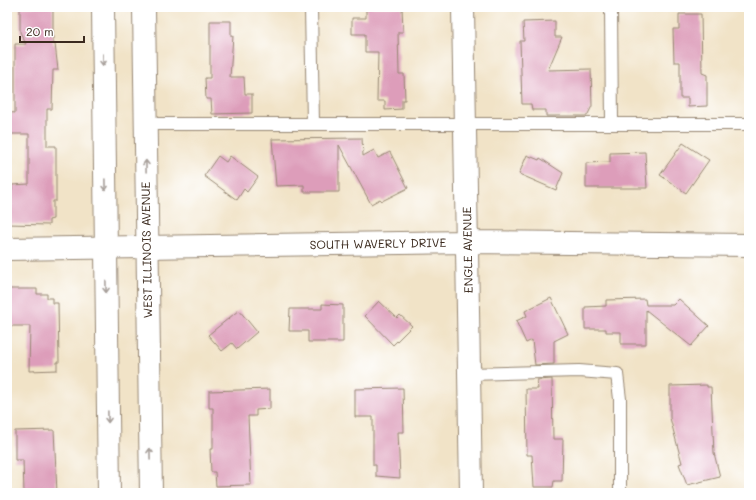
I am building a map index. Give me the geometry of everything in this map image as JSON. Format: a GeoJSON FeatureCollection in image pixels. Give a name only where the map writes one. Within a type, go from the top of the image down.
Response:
{"type":"FeatureCollection","features":[{"type":"Feature","properties":{"kind":"street"},"geometry":{"type":"LineString","coordinates":[[103,7],[109,493]]}},
{"type":"Feature","properties":{"kind":"street","name":"WEST ILLINOIS AVENUE"},"geometry":{"type":"LineString","coordinates":[[144,7],[151,493]]}},
{"type":"Feature","properties":{"kind":"street","name":"ENGLE AVENUE"},"geometry":{"type":"LineString","coordinates":[[463,7],[471,493]]}},
{"type":"Feature","properties":{"kind":"street","name":"SOUTH WAVERLY DRIVE"},"geometry":{"type":"LineString","coordinates":[[7,249],[468,242],[749,245]]}},
{"type":"Feature","properties":{"kind":"lane"},"geometry":{"type":"LineString","coordinates":[[311,7],[313,124]]}},
{"type":"Feature","properties":{"kind":"lane"},"geometry":{"type":"LineString","coordinates":[[611,7],[612,123]]}},
{"type":"Feature","properties":{"kind":"lane"},"geometry":{"type":"LineString","coordinates":[[146,124],[749,124]]}},
{"type":"Feature","properties":{"kind":"lane"},"geometry":{"type":"LineString","coordinates":[[470,374],[579,371],[617,374],[620,399],[620,493]]}},
{"type":"Feature","properties":{"kind":"building"},"geometry":{"type":"Polygon","coordinates":[[[20,7],[53,7],[53,44],[55,44],[58,70],[53,70],[52,109],[47,109],[47,146],[56,146],[56,201],[53,201],[53,219],[49,220],[49,225],[7,224],[7,191],[12,191],[12,185],[29,184],[29,134],[7,134],[7,112],[15,113],[15,44],[26,44],[20,32],[20,7]]]}},
{"type":"Feature","properties":{"kind":"building"},"geometry":{"type":"Polygon","coordinates":[[[366,7],[402,7],[403,32],[398,32],[399,74],[404,74],[405,100],[402,100],[402,109],[385,110],[385,101],[377,101],[378,52],[365,52],[365,34],[352,34],[352,18],[366,18],[366,7]]]}},
{"type":"Feature","properties":{"kind":"building"},"geometry":{"type":"Polygon","coordinates":[[[679,14],[701,14],[702,73],[707,75],[707,106],[688,107],[688,98],[680,98],[680,62],[674,62],[673,29],[679,29],[679,14]]]}},
{"type":"Feature","properties":{"kind":"building"},"geometry":{"type":"Polygon","coordinates":[[[210,21],[231,21],[231,36],[233,36],[230,77],[244,77],[245,94],[252,94],[252,113],[212,114],[211,99],[206,99],[205,78],[210,78],[210,21]]]}},
{"type":"Feature","properties":{"kind":"building"},"geometry":{"type":"Polygon","coordinates":[[[555,21],[555,37],[562,37],[548,70],[591,69],[592,106],[587,116],[546,116],[546,110],[532,110],[531,104],[522,104],[520,41],[524,41],[523,22],[555,21]]]}},
{"type":"Feature","properties":{"kind":"building"},"geometry":{"type":"Polygon","coordinates":[[[362,138],[363,156],[374,150],[378,158],[390,152],[408,188],[382,201],[380,199],[371,204],[339,145],[339,192],[304,192],[304,185],[276,186],[272,139],[362,138]]]}},
{"type":"Feature","properties":{"kind":"building"},"geometry":{"type":"Polygon","coordinates":[[[683,143],[709,160],[686,193],[660,175],[683,143]]]}},
{"type":"Feature","properties":{"kind":"building"},"geometry":{"type":"Polygon","coordinates":[[[645,152],[647,188],[586,188],[586,163],[610,162],[610,153],[645,152]]]}},
{"type":"Feature","properties":{"kind":"building"},"geometry":{"type":"Polygon","coordinates":[[[527,155],[539,160],[540,158],[563,173],[556,190],[519,174],[527,155]]]}},
{"type":"Feature","properties":{"kind":"building"},"geometry":{"type":"Polygon","coordinates":[[[218,156],[226,162],[230,156],[258,177],[247,192],[244,189],[237,200],[204,176],[218,156]]]}},
{"type":"Feature","properties":{"kind":"building"},"geometry":{"type":"Polygon","coordinates":[[[7,289],[37,289],[37,294],[47,294],[47,298],[52,298],[52,303],[58,303],[59,362],[57,362],[57,370],[29,371],[30,326],[7,326],[7,289]]]}},
{"type":"Feature","properties":{"kind":"building"},"geometry":{"type":"Polygon","coordinates":[[[551,298],[568,334],[554,341],[554,364],[535,365],[532,340],[526,343],[516,321],[527,316],[525,311],[551,298]]]}},
{"type":"Feature","properties":{"kind":"building"},"geometry":{"type":"Polygon","coordinates":[[[645,299],[646,305],[673,305],[679,299],[709,326],[691,346],[646,310],[646,344],[621,344],[621,332],[606,332],[606,329],[585,329],[585,307],[606,306],[606,300],[645,299]]]}},
{"type":"Feature","properties":{"kind":"building"},"geometry":{"type":"Polygon","coordinates":[[[379,301],[397,318],[400,315],[412,326],[393,345],[365,316],[379,301]]]}},
{"type":"Feature","properties":{"kind":"building"},"geometry":{"type":"Polygon","coordinates":[[[322,304],[343,305],[343,342],[308,342],[308,331],[289,331],[290,309],[322,309],[322,304]]]}},
{"type":"Feature","properties":{"kind":"building"},"geometry":{"type":"Polygon","coordinates":[[[239,310],[257,332],[237,349],[232,343],[222,351],[208,335],[239,310]]]}},
{"type":"Feature","properties":{"kind":"building"},"geometry":{"type":"Polygon","coordinates":[[[552,379],[553,439],[563,439],[562,481],[554,481],[553,487],[534,487],[532,455],[527,455],[526,389],[538,389],[537,380],[552,379]]]}},
{"type":"Feature","properties":{"kind":"building"},"geometry":{"type":"Polygon","coordinates":[[[707,385],[707,387],[711,387],[714,453],[720,477],[687,485],[679,464],[682,463],[670,418],[670,386],[707,385]]]}},
{"type":"Feature","properties":{"kind":"building"},"geometry":{"type":"Polygon","coordinates":[[[403,388],[404,432],[398,432],[400,478],[376,476],[376,465],[373,465],[373,417],[355,417],[355,389],[403,388]]]}},
{"type":"Feature","properties":{"kind":"building"},"geometry":{"type":"Polygon","coordinates":[[[270,389],[270,409],[256,410],[256,416],[248,416],[251,485],[216,486],[215,472],[211,472],[210,449],[213,449],[213,408],[209,408],[209,391],[270,389]]]}},
{"type":"Feature","properties":{"kind":"building"},"geometry":{"type":"Polygon","coordinates":[[[54,430],[57,493],[24,493],[23,460],[15,460],[15,431],[54,430]]]}}]}
